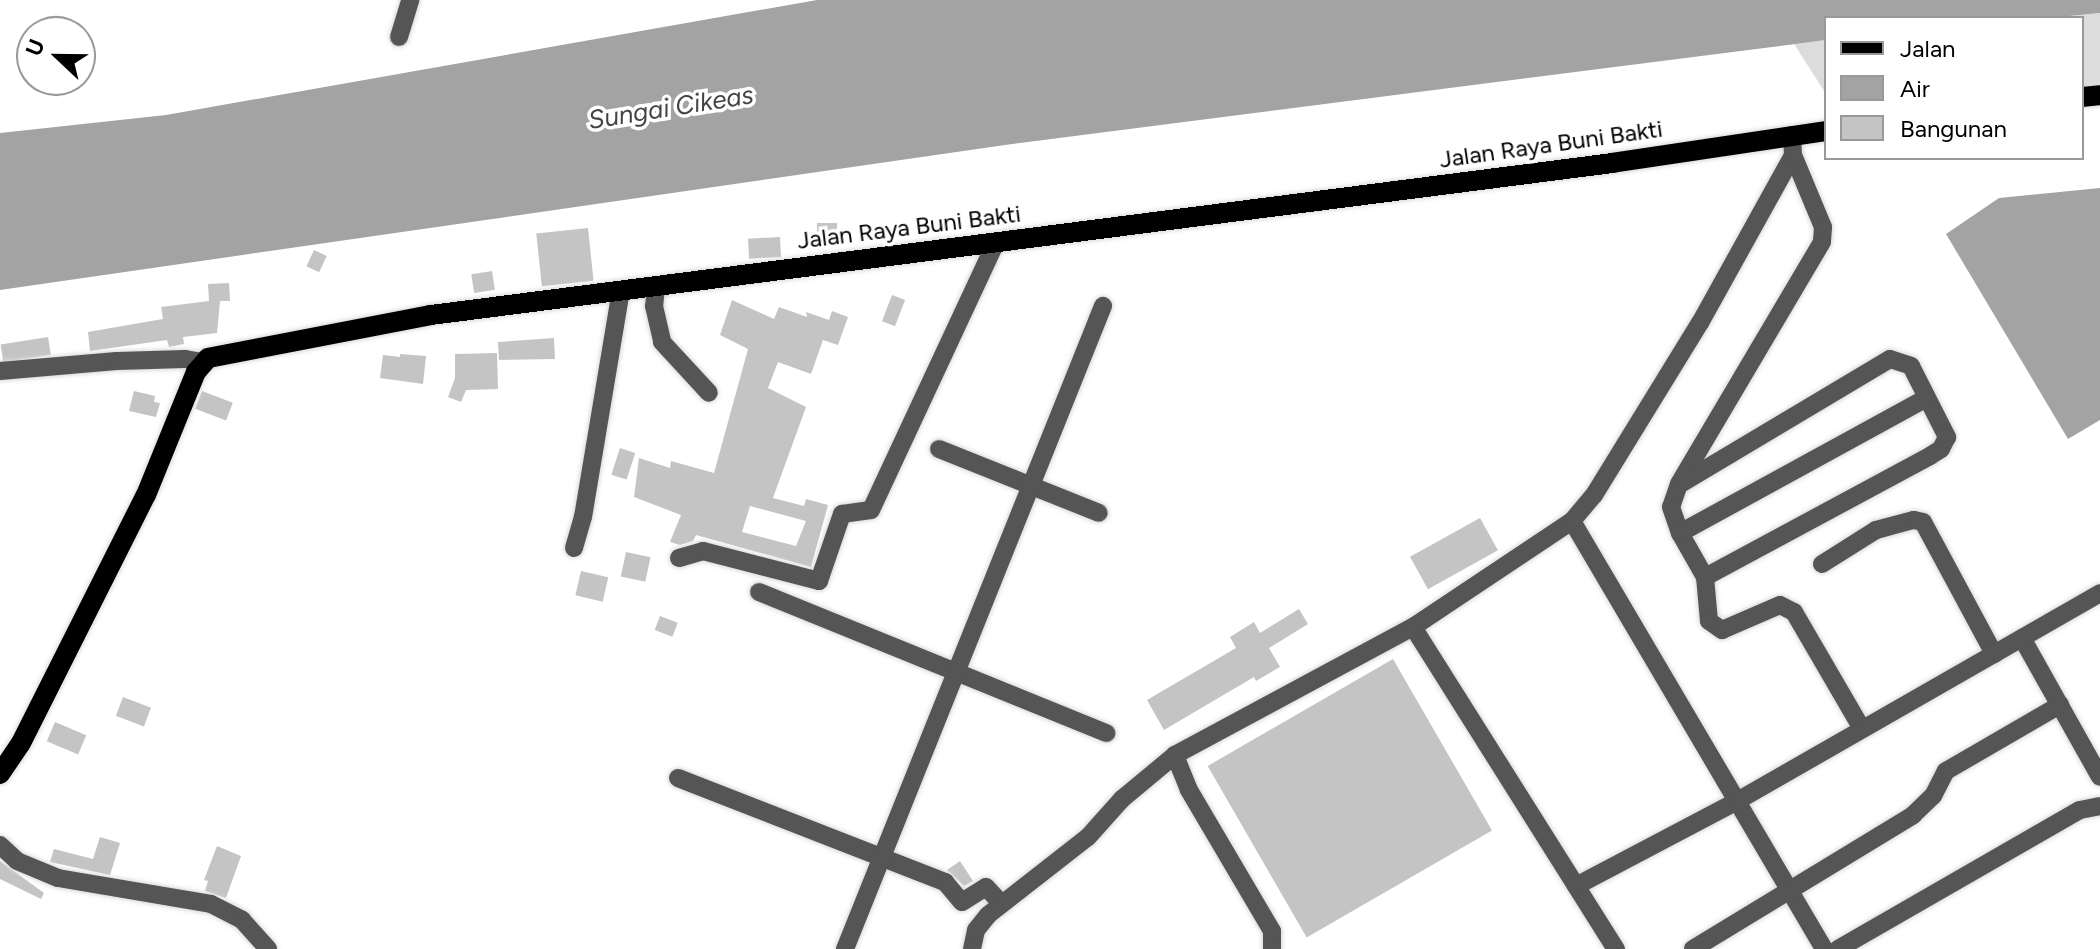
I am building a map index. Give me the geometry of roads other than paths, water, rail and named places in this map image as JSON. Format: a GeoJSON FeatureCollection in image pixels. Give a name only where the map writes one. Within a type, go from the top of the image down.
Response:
{"type":"FeatureCollection","features":[{"type":"Feature","properties":{"kind":"main road","name":"Jalan Raya Buni Bakti"},"geometry":{"type":"LineString","coordinates":[[202,362],[216,356],[431,315],[1612,163],[1793,145],[1824,132]]}},
{"type":"Feature","properties":{"kind":"main road"},"geometry":{"type":"LineString","coordinates":[[0,774],[21,743],[146,495],[202,362]]}},
{"type":"Feature","properties":{"kind":"street"},"geometry":{"type":"LineString","coordinates":[[399,37],[410,0]]}},
{"type":"Feature","properties":{"kind":"street"},"geometry":{"type":"LineString","coordinates":[[1793,145],[1823,227],[1822,242],[1679,484],[1671,507],[1680,533],[1705,577],[1709,621],[1715,628],[1728,629],[1761,610],[1780,605],[1794,612],[1862,729]]}},
{"type":"Feature","properties":{"kind":"street"},"geometry":{"type":"LineString","coordinates":[[972,949],[976,930],[1002,904],[1088,837],[1122,799],[1175,755],[1413,627],[1572,521],[1594,495],[1700,323],[1793,145]]}},
{"type":"Feature","properties":{"kind":"street"},"geometry":{"type":"LineString","coordinates":[[679,558],[703,551],[819,581],[842,514],[871,510],[996,242]]}},
{"type":"Feature","properties":{"kind":"street"},"geometry":{"type":"LineString","coordinates":[[656,288],[654,306],[662,342],[709,393]]}},
{"type":"Feature","properties":{"kind":"street"},"geometry":{"type":"LineString","coordinates":[[574,548],[594,459],[621,291]]}},
{"type":"Feature","properties":{"kind":"street"},"geometry":{"type":"LineString","coordinates":[[845,949],[1103,306]]}},
{"type":"Feature","properties":{"kind":"street","name":"Jalan Raya Buni Bakti"},"geometry":{"type":"LineString","coordinates":[[0,371],[102,362],[185,359],[202,362]]}},
{"type":"Feature","properties":{"kind":"street"},"geometry":{"type":"LineString","coordinates":[[1679,484],[1890,359],[1911,366],[1925,399],[1947,437],[1941,449],[1705,577]]}},
{"type":"Feature","properties":{"kind":"street"},"geometry":{"type":"LineString","coordinates":[[1680,533],[1925,399]]}},
{"type":"Feature","properties":{"kind":"street"},"geometry":{"type":"LineString","coordinates":[[939,449],[1099,513]]}},
{"type":"Feature","properties":{"kind":"street"},"geometry":{"type":"LineString","coordinates":[[1822,564],[1876,530],[1914,520],[1923,522],[1994,654]]}},
{"type":"Feature","properties":{"kind":"street"},"geometry":{"type":"LineString","coordinates":[[1572,521],[1824,949]]}},
{"type":"Feature","properties":{"kind":"street"},"geometry":{"type":"LineString","coordinates":[[759,592],[1107,733]]}},
{"type":"Feature","properties":{"kind":"street"},"geometry":{"type":"LineString","coordinates":[[1576,886],[1739,800],[2100,593]]}},
{"type":"Feature","properties":{"kind":"street"},"geometry":{"type":"LineString","coordinates":[[1413,627],[1616,949]]}},
{"type":"Feature","properties":{"kind":"street"},"geometry":{"type":"LineString","coordinates":[[2022,638],[2100,777]]}},
{"type":"Feature","properties":{"kind":"street"},"geometry":{"type":"LineString","coordinates":[[1693,949],[1913,815],[1933,796],[1946,771],[2060,705]]}},
{"type":"Feature","properties":{"kind":"street"},"geometry":{"type":"LineString","coordinates":[[1175,755],[1189,790],[1272,931],[1272,949]]}},
{"type":"Feature","properties":{"kind":"street"},"geometry":{"type":"LineString","coordinates":[[678,778],[945,882],[962,902],[986,887],[1002,904]]}},
{"type":"Feature","properties":{"kind":"street"},"geometry":{"type":"LineString","coordinates":[[1838,949],[2080,810],[2100,806]]}},
{"type":"Feature","properties":{"kind":"street"},"geometry":{"type":"LineString","coordinates":[[0,845],[17,861],[58,878],[211,904],[242,920],[268,949]]}},
{"type":"Feature","properties":{"kind":"water","name":"Sungai Cikeas"},"geometry":{"type":"Polygon","coordinates":[[[817,0],[2100,0],[2100,13],[2069,16],[1824,16],[1824,40],[1005,145],[0,290],[0,133],[166,115],[817,0]]]}},
{"type":"Feature","properties":{"kind":"water"},"geometry":{"type":"Polygon","coordinates":[[[2100,188],[2100,420],[2068,439],[1946,234],[1999,198],[2100,188]]]}}]}
